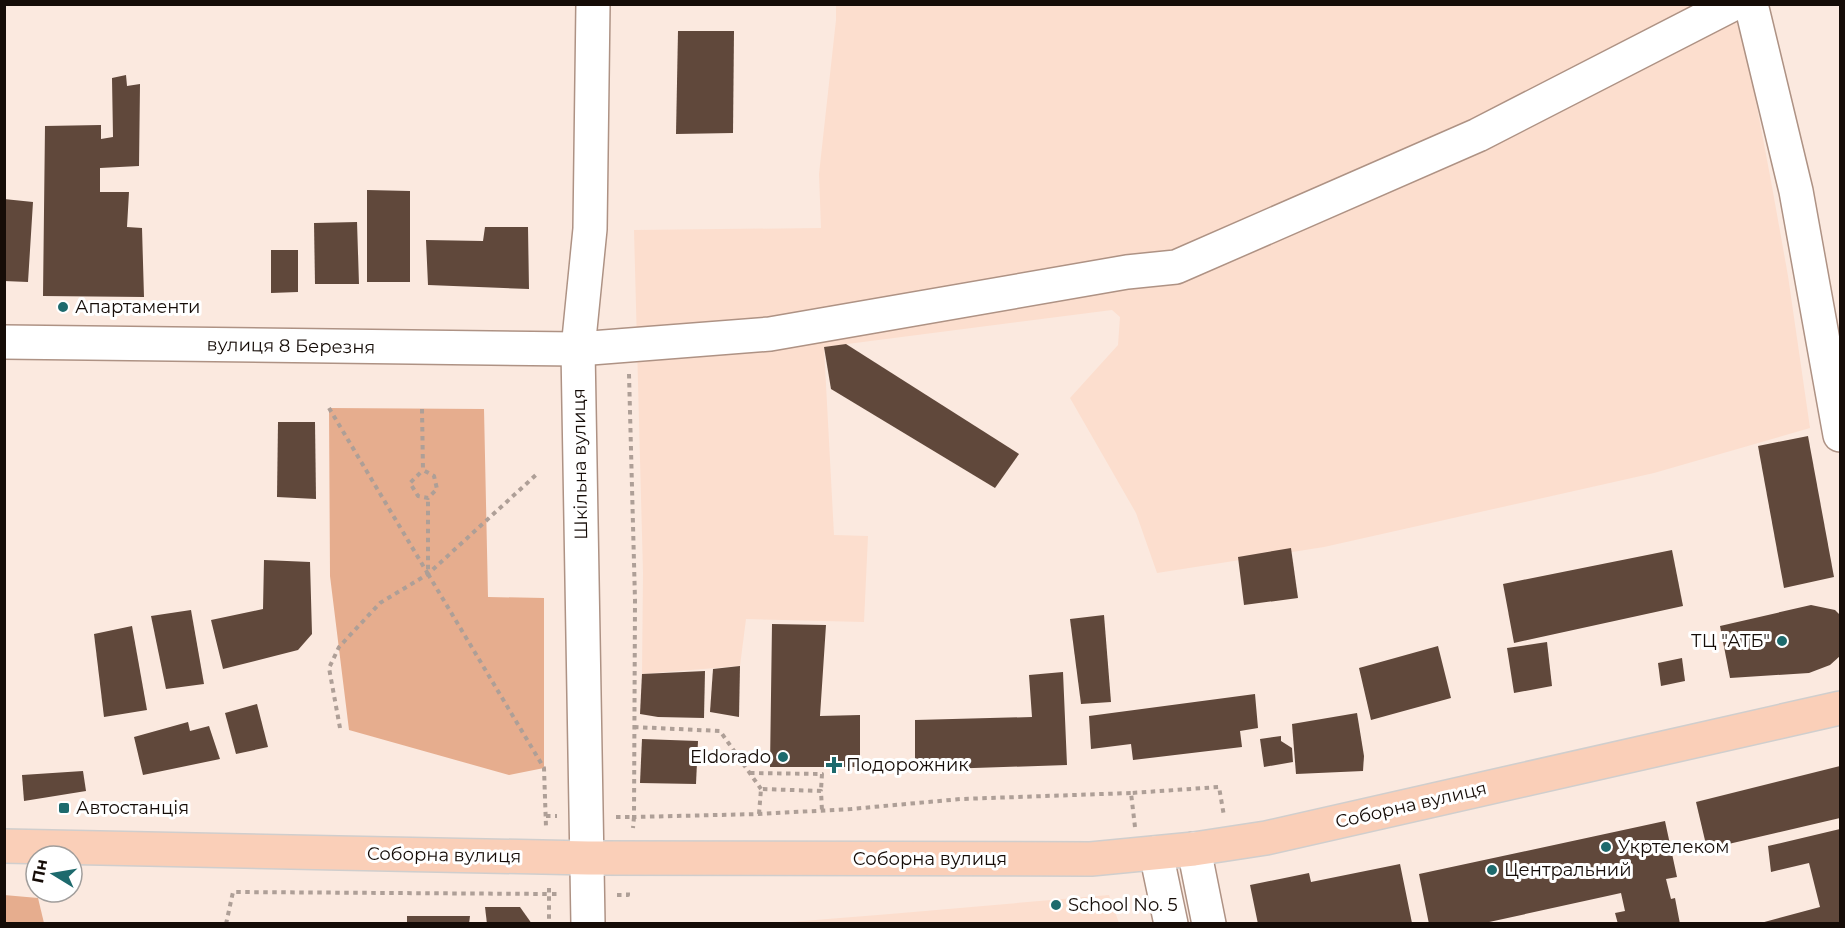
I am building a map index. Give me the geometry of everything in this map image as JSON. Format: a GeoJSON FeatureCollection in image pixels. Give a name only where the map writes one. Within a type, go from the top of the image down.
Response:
{"type":"FeatureCollection","features":[{"type":"Feature","properties":{"kind":"main road","name":"Соборна вулиця"},"geometry":{"type":"LineString","coordinates":[[4,846],[588,858],[1091,859],[1194,849],[1266,838],[1840,708]]}},
{"type":"Feature","properties":{"kind":"street","name":"Шкільна вулиця"},"geometry":{"type":"LineString","coordinates":[[588,924],[578,349],[590,229],[593,4]]}},
{"type":"Feature","properties":{"kind":"street","name":"вулиця 8 Березня"},"geometry":{"type":"LineString","coordinates":[[4,342],[578,349],[770,334],[1127,272],[1176,267],[1478,135],[1738,5]]}},
{"type":"Feature","properties":{"kind":"street"},"geometry":{"type":"LineString","coordinates":[[1738,5],[1796,191],[1840,435]]}},
{"type":"Feature","properties":{"kind":"street"},"geometry":{"type":"LineString","coordinates":[[1194,849],[1209,924]]}},
{"type":"Feature","properties":{"kind":"street"},"geometry":{"type":"LineString","coordinates":[[1156,853],[1171,924]]}},
{"type":"Feature","properties":{"kind":"path"},"geometry":{"type":"LineString","coordinates":[[628,345],[634,600],[634,817],[822,811],[961,799],[1131,793]]}},
{"type":"Feature","properties":{"kind":"path"},"geometry":{"type":"LineString","coordinates":[[329,408],[544,768]]}},
{"type":"Feature","properties":{"kind":"path"},"geometry":{"type":"LineString","coordinates":[[422,409],[423,470],[410,483],[418,496],[428,498]]}},
{"type":"Feature","properties":{"kind":"path"},"geometry":{"type":"LineString","coordinates":[[423,470],[434,476],[437,489],[428,498],[428,574]]}},
{"type":"Feature","properties":{"kind":"path"},"geometry":{"type":"LineString","coordinates":[[340,728],[329,668],[339,647],[380,603],[428,574],[537,474]]}},
{"type":"Feature","properties":{"kind":"path"},"geometry":{"type":"LineString","coordinates":[[634,727],[720,731],[761,789],[759,814]]}},
{"type":"Feature","properties":{"kind":"path"},"geometry":{"type":"LineString","coordinates":[[750,773],[822,774],[822,811]]}},
{"type":"Feature","properties":{"kind":"path"},"geometry":{"type":"LineString","coordinates":[[761,789],[821,790]]}},
{"type":"Feature","properties":{"kind":"path"},"geometry":{"type":"LineString","coordinates":[[226,924],[233,892],[352,892],[549,894],[549,924]]}},
{"type":"Feature","properties":{"kind":"shaded area"},"geometry":{"type":"Polygon","coordinates":[[[836,5],[1730,5],[1745,44],[1771,181],[1788,276],[1810,428],[1654,473],[1324,547],[1157,573],[1136,513],[1070,398],[1118,345],[1120,317],[1112,310],[824,347],[834,535],[868,536],[864,622],[746,619],[740,666],[642,674],[643,573],[634,230],[821,228],[819,174],[836,5]]]}},
{"type":"Feature","properties":{"kind":"shaded area"},"geometry":{"type":"Polygon","coordinates":[[[329,408],[484,409],[488,597],[544,598],[544,768],[509,775],[349,730],[330,576],[329,408]]]}},
{"type":"Feature","properties":{"kind":"shaded area"},"geometry":{"type":"Polygon","coordinates":[[[4,895],[24,897],[24,904],[39,904],[44,923],[5,923],[4,895]]]}},
{"type":"Feature","properties":{"kind":"shaded area","name":"School No. 5"},"geometry":{"type":"Polygon","coordinates":[[[1109,895],[1119,923],[778,923],[890,914],[1109,895]]]}},
{"type":"Feature","properties":{"kind":"building"},"geometry":{"type":"Polygon","coordinates":[[[678,31],[734,31],[733,133],[676,134],[678,31]]]}},
{"type":"Feature","properties":{"kind":"building"},"geometry":{"type":"Polygon","coordinates":[[[126,75],[127,86],[140,84],[139,166],[100,168],[100,192],[129,192],[127,227],[142,228],[144,297],[43,296],[45,126],[101,125],[101,139],[113,137],[112,78],[126,75]]]}},
{"type":"Feature","properties":{"kind":"building"},"geometry":{"type":"Polygon","coordinates":[[[367,190],[410,191],[410,282],[367,282],[367,190]]]}},
{"type":"Feature","properties":{"kind":"building"},"geometry":{"type":"Polygon","coordinates":[[[4,199],[33,202],[28,282],[4,281],[4,199]]]}},
{"type":"Feature","properties":{"kind":"building"},"geometry":{"type":"Polygon","coordinates":[[[357,222],[359,284],[315,284],[314,223],[357,222]]]}},
{"type":"Feature","properties":{"kind":"building"},"geometry":{"type":"Polygon","coordinates":[[[485,227],[528,227],[529,289],[428,285],[426,240],[483,241],[485,227]]]}},
{"type":"Feature","properties":{"kind":"building"},"geometry":{"type":"Polygon","coordinates":[[[271,250],[298,250],[298,292],[271,293],[271,250]]]}},
{"type":"Feature","properties":{"kind":"building"},"geometry":{"type":"Polygon","coordinates":[[[846,344],[1019,454],[995,488],[831,389],[824,347],[846,344]]]}},
{"type":"Feature","properties":{"kind":"building"},"geometry":{"type":"Polygon","coordinates":[[[278,422],[315,422],[316,499],[277,497],[278,422]]]}},
{"type":"Feature","properties":{"kind":"building"},"geometry":{"type":"Polygon","coordinates":[[[1808,436],[1834,577],[1784,588],[1758,446],[1808,436]]]}},
{"type":"Feature","properties":{"kind":"building"},"geometry":{"type":"Polygon","coordinates":[[[1291,548],[1298,598],[1244,605],[1238,557],[1291,548]]]}},
{"type":"Feature","properties":{"kind":"building"},"geometry":{"type":"Polygon","coordinates":[[[1672,550],[1683,606],[1514,643],[1503,584],[1672,550]]]}},
{"type":"Feature","properties":{"kind":"building"},"geometry":{"type":"Polygon","coordinates":[[[264,560],[310,562],[312,634],[298,650],[223,669],[211,620],[263,609],[264,560]]]}},
{"type":"Feature","properties":{"kind":"building","name":"ТЦ \"АТБ\""},"geometry":{"type":"Polygon","coordinates":[[[1811,605],[1835,610],[1840,615],[1840,656],[1830,665],[1809,673],[1730,678],[1720,626],[1811,605]]]}},
{"type":"Feature","properties":{"kind":"building"},"geometry":{"type":"Polygon","coordinates":[[[191,610],[204,684],[166,689],[151,616],[191,610]]]}},
{"type":"Feature","properties":{"kind":"building"},"geometry":{"type":"Polygon","coordinates":[[[1104,615],[1111,702],[1081,704],[1070,619],[1104,615]]]}},
{"type":"Feature","properties":{"kind":"building"},"geometry":{"type":"Polygon","coordinates":[[[772,624],[826,625],[820,716],[860,715],[860,767],[770,767],[772,624]]]}},
{"type":"Feature","properties":{"kind":"building"},"geometry":{"type":"Polygon","coordinates":[[[132,626],[147,710],[104,717],[94,634],[132,626]]]}},
{"type":"Feature","properties":{"kind":"building"},"geometry":{"type":"Polygon","coordinates":[[[1547,642],[1552,686],[1514,693],[1507,648],[1547,642]]]}},
{"type":"Feature","properties":{"kind":"building"},"geometry":{"type":"Polygon","coordinates":[[[1438,646],[1451,698],[1371,720],[1359,668],[1438,646]]]}},
{"type":"Feature","properties":{"kind":"building"},"geometry":{"type":"Polygon","coordinates":[[[1682,658],[1685,681],[1661,686],[1658,663],[1682,658]]]}},
{"type":"Feature","properties":{"kind":"building"},"geometry":{"type":"Polygon","coordinates":[[[740,666],[739,717],[710,712],[713,669],[740,666]]]}},
{"type":"Feature","properties":{"kind":"building"},"geometry":{"type":"Polygon","coordinates":[[[705,671],[704,718],[658,717],[640,714],[642,674],[705,671]]]}},
{"type":"Feature","properties":{"kind":"building"},"geometry":{"type":"Polygon","coordinates":[[[1063,672],[1067,765],[915,770],[915,720],[1032,717],[1029,675],[1063,672]]]}},
{"type":"Feature","properties":{"kind":"building"},"geometry":{"type":"Polygon","coordinates":[[[1255,694],[1258,728],[1240,731],[1242,747],[1133,760],[1131,744],[1091,749],[1089,716],[1255,694]]]}},
{"type":"Feature","properties":{"kind":"building"},"geometry":{"type":"Polygon","coordinates":[[[257,704],[268,747],[236,754],[225,713],[257,704]]]}},
{"type":"Feature","properties":{"kind":"building"},"geometry":{"type":"Polygon","coordinates":[[[1357,713],[1364,756],[1363,771],[1296,774],[1292,724],[1357,713]]]}},
{"type":"Feature","properties":{"kind":"building"},"geometry":{"type":"Polygon","coordinates":[[[188,722],[190,731],[209,726],[220,759],[143,775],[134,737],[188,722]]]}},
{"type":"Feature","properties":{"kind":"building"},"geometry":{"type":"Polygon","coordinates":[[[1281,736],[1281,741],[1292,748],[1293,762],[1264,767],[1260,739],[1281,736]]]}},
{"type":"Feature","properties":{"kind":"building"},"geometry":{"type":"Polygon","coordinates":[[[642,739],[698,741],[696,784],[640,783],[642,739]]]}},
{"type":"Feature","properties":{"kind":"building"},"geometry":{"type":"Polygon","coordinates":[[[1840,766],[1840,818],[1707,849],[1696,802],[1840,766]]]}},
{"type":"Feature","properties":{"kind":"building"},"geometry":{"type":"Polygon","coordinates":[[[83,771],[86,791],[24,801],[22,775],[83,771]]]}},
{"type":"Feature","properties":{"kind":"building","name":"Укртелеком"},"geometry":{"type":"Polygon","coordinates":[[[1665,821],[1677,877],[1666,879],[1671,899],[1675,898],[1680,924],[1618,924],[1615,913],[1625,911],[1621,893],[1480,924],[1429,924],[1419,874],[1665,821]]]}},
{"type":"Feature","properties":{"kind":"building"},"geometry":{"type":"Polygon","coordinates":[[[1840,829],[1840,924],[1757,924],[1820,907],[1809,863],[1771,872],[1768,846],[1840,829]]]}},
{"type":"Feature","properties":{"kind":"building"},"geometry":{"type":"Polygon","coordinates":[[[1400,864],[1412,923],[1258,924],[1250,885],[1309,873],[1311,882],[1400,864]]]}},
{"type":"Feature","properties":{"kind":"building"},"geometry":{"type":"Polygon","coordinates":[[[485,907],[520,907],[532,924],[487,924],[485,907]]]}},
{"type":"Feature","properties":{"kind":"building"},"geometry":{"type":"Polygon","coordinates":[[[407,916],[470,916],[469,924],[407,924],[407,916]]]}},
{"type":"Feature","properties":{"kind":"place","name":"Апартаменти"},"geometry":{"type":"Point","coordinates":[63,307]}},
{"type":"Feature","properties":{"kind":"place","name":"ТЦ \"АТБ\""},"geometry":{"type":"Point","coordinates":[1782,641]}},
{"type":"Feature","properties":{"kind":"place","name":"Eldorado"},"geometry":{"type":"Point","coordinates":[783,757]}},
{"type":"Feature","properties":{"kind":"place","name":"Подорожник"},"geometry":{"type":"Point","coordinates":[834,765]}},
{"type":"Feature","properties":{"kind":"place","name":"Автостанція"},"geometry":{"type":"Point","coordinates":[64,808]}},
{"type":"Feature","properties":{"kind":"place","name":"Укртелеком"},"geometry":{"type":"Point","coordinates":[1606,847]}},
{"type":"Feature","properties":{"kind":"place","name":"Центральний"},"geometry":{"type":"Point","coordinates":[1492,870]}},
{"type":"Feature","properties":{"kind":"place","name":"School No. 5"},"geometry":{"type":"Point","coordinates":[1056,905]}}]}
